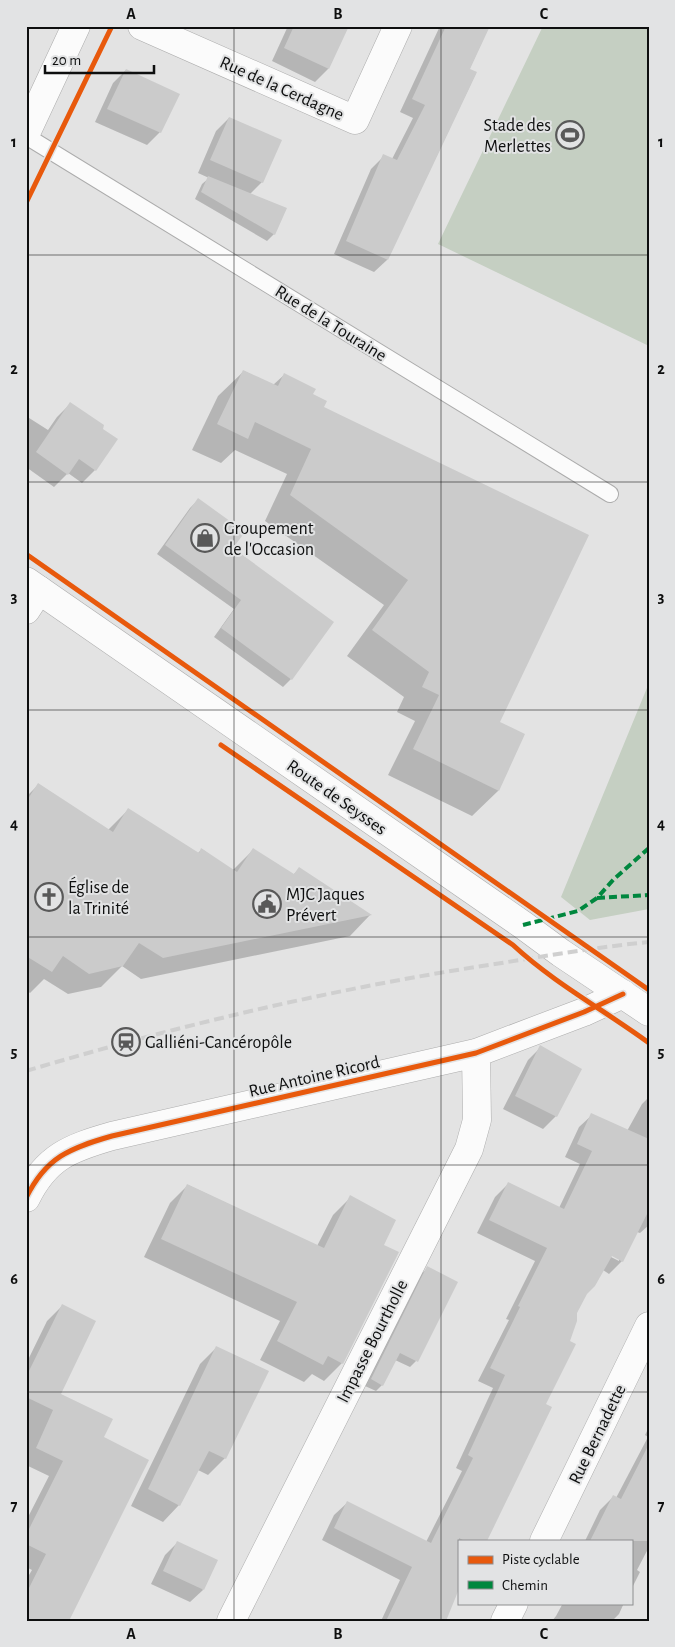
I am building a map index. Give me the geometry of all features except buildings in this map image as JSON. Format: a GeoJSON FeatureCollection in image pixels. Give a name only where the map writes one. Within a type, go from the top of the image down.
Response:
{"type":"FeatureCollection","features":[{"type":"Feature","properties":{"kind":"street","name":"Rue de la Touraine"},"geometry":{"type":"LineString","coordinates":[[26,134],[76,26]]}},
{"type":"Feature","properties":{"kind":"street","name":"Rue de la Cerdagne"},"geometry":{"type":"LineString","coordinates":[[142,26],[355,120],[398,26]]}},
{"type":"Feature","properties":{"kind":"street","name":"Route de Seysses"},"geometry":{"type":"LineString","coordinates":[[31,593],[515,919],[561,953],[649,1012]]}},
{"type":"Feature","properties":{"kind":"street","name":"Rue Antoine Ricord"},"geometry":{"type":"LineString","coordinates":[[28,1190],[54,1160],[73,1149],[97,1140],[476,1053],[584,1012],[623,994]]}},
{"type":"Feature","properties":{"kind":"street","name":"Impasse Bourtholle"},"geometry":{"type":"LineString","coordinates":[[231,1621],[469,1149],[477,1120],[476,1053]]}},
{"type":"Feature","properties":{"kind":"street","name":"Rue Bernadette"},"geometry":{"type":"LineString","coordinates":[[544,1540],[649,1326]]}},
{"type":"Feature","properties":{"kind":"street"},"geometry":{"type":"LineString","coordinates":[[506,1621],[514,1604]]}},
{"type":"Feature","properties":{"kind":"lane","name":"Rue de la Touraine"},"geometry":{"type":"LineString","coordinates":[[26,134],[610,494]]}},
{"type":"Feature","properties":{"kind":"shaded area","name":"Stade des Merlettes"},"geometry":{"type":"Polygon","coordinates":[[[543,26],[649,26],[649,346],[438,244],[543,26]]]}},
{"type":"Feature","properties":{"kind":"shaded area"},"geometry":{"type":"Polygon","coordinates":[[[649,683],[649,909],[590,920],[561,897],[649,683]]]}},
{"type":"Feature","properties":{"kind":"railway"},"geometry":{"type":"LineString","coordinates":[[26,1071],[200,1023],[317,996],[436,974],[610,946],[649,942]]}},
{"type":"Feature","properties":{"kind":"marked path"},"geometry":{"type":"LineString","coordinates":[[523,925],[578,911],[597,898],[614,879],[649,848]]}},
{"type":"Feature","properties":{"kind":"marked path"},"geometry":{"type":"LineString","coordinates":[[597,898],[649,895]]}},
{"type":"Feature","properties":{"kind":"cycle path"},"geometry":{"type":"LineString","coordinates":[[26,203],[112,26]]}},
{"type":"Feature","properties":{"kind":"cycle path"},"geometry":{"type":"LineString","coordinates":[[26,554],[649,990]]}},
{"type":"Feature","properties":{"kind":"cycle path"},"geometry":{"type":"LineString","coordinates":[[221,745],[513,945],[545,972],[649,1043]]}},
{"type":"Feature","properties":{"kind":"cycle path"},"geometry":{"type":"LineString","coordinates":[[26,1198],[42,1173],[51,1164],[61,1156],[84,1145],[112,1136],[476,1053],[584,1012],[623,994]]}},
{"type":"Feature","properties":{"kind":"place","name":"Stade des Merlettes"},"geometry":{"type":"Point","coordinates":[570,135]}},
{"type":"Feature","properties":{"kind":"place","name":"Groupement de l'Occasion"},"geometry":{"type":"Point","coordinates":[205,538]}},
{"type":"Feature","properties":{"kind":"place","name":"Église de la Trinité"},"geometry":{"type":"Point","coordinates":[49,897]}},
{"type":"Feature","properties":{"kind":"place","name":"MJC Jaques Prévert"},"geometry":{"type":"Point","coordinates":[267,904]}},
{"type":"Feature","properties":{"kind":"place","name":"Galliéni-Cancéropôle"},"geometry":{"type":"Point","coordinates":[126,1042]}}]}
